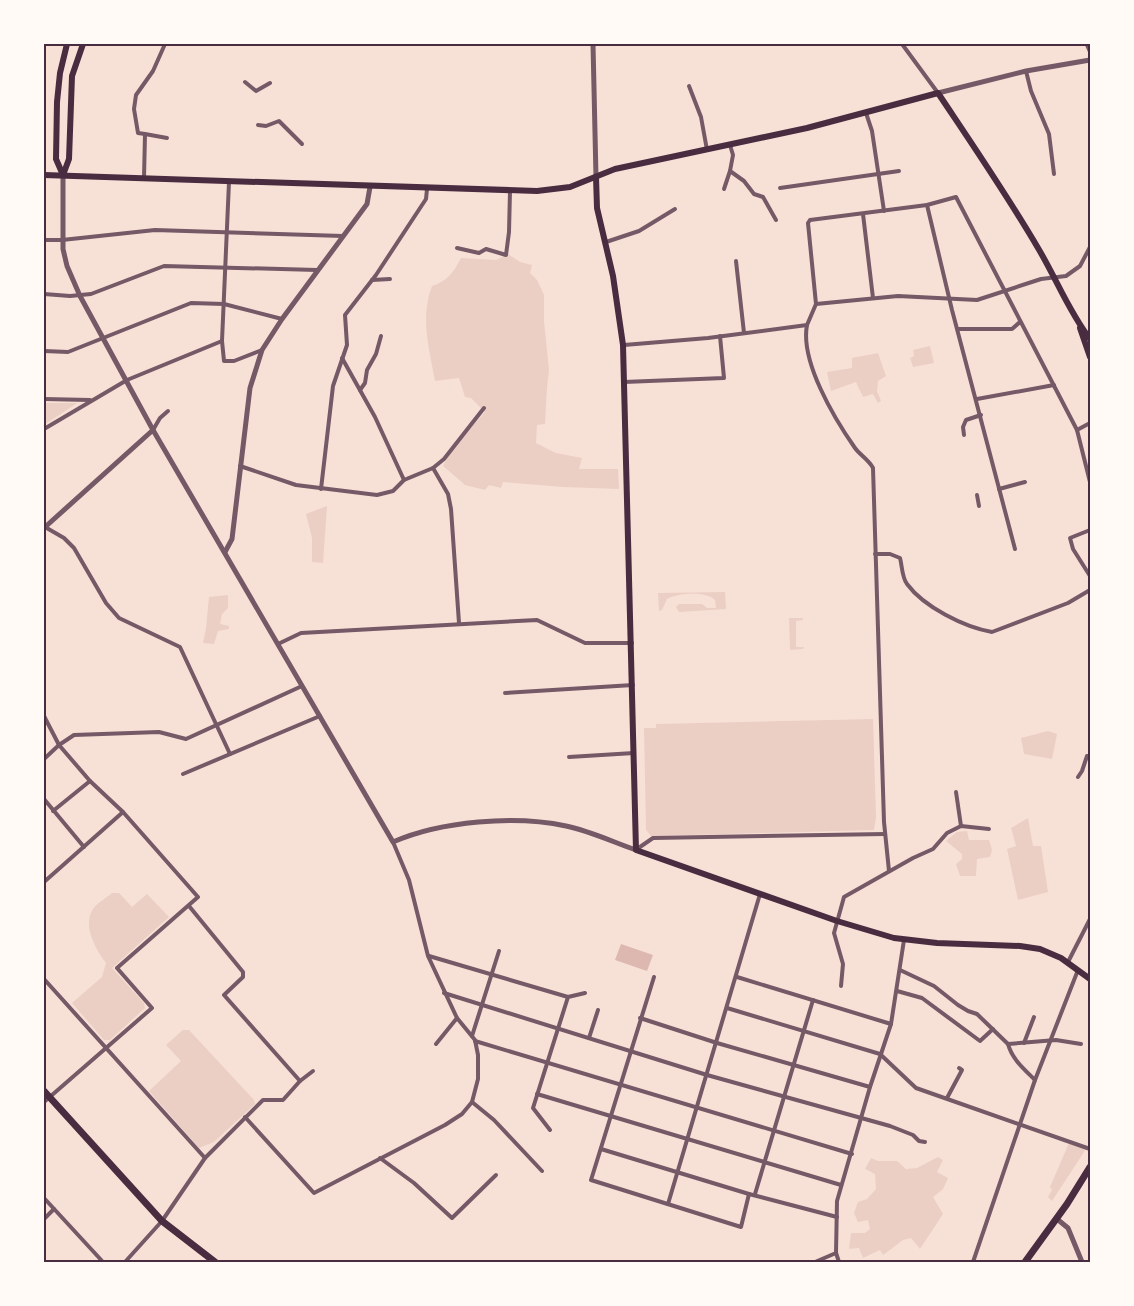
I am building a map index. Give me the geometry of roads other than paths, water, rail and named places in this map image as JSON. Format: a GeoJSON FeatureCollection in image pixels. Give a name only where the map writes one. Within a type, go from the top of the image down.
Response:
{"type":"FeatureCollection","features":[{"type":"Feature","properties":{"kind":"highway"},"geometry":{"type":"LineString","coordinates":[[45,1097],[162,1221],[215,1263]]}},
{"type":"Feature","properties":{"kind":"highway"},"geometry":{"type":"LineString","coordinates":[[1025,1263],[1057,1219],[1090,1167]]}},
{"type":"Feature","properties":{"kind":"main road"},"geometry":{"type":"LineString","coordinates":[[63,175],[56,159],[57,102],[60,73],[67,44]]}},
{"type":"Feature","properties":{"kind":"main road"},"geometry":{"type":"LineString","coordinates":[[63,175],[69,159],[72,76],[83,44]]}},
{"type":"Feature","properties":{"kind":"main road"},"geometry":{"type":"LineString","coordinates":[[44,175],[537,191],[570,187],[615,169],[730,145],[938,93],[1006,195],[1054,278],[1079,325],[1090,357]]}},
{"type":"Feature","properties":{"kind":"main road"},"geometry":{"type":"LineString","coordinates":[[596,177],[597,208],[613,276],[623,345],[636,850],[837,921],[904,940],[1027,946],[1048,952],[1068,962],[1090,979]]}},
{"type":"Feature","properties":{"kind":"main road"},"geometry":{"type":"LineString","coordinates":[[1079,325],[1090,339]]}},
{"type":"Feature","properties":{"kind":"street"},"geometry":{"type":"LineString","coordinates":[[165,44],[153,71],[136,95],[134,109],[138,133],[167,138]]}},
{"type":"Feature","properties":{"kind":"street"},"geometry":{"type":"LineString","coordinates":[[593,44],[596,177]]}},
{"type":"Feature","properties":{"kind":"street"},"geometry":{"type":"LineString","coordinates":[[902,44],[938,93],[1026,70],[1090,60]]}},
{"type":"Feature","properties":{"kind":"street"},"geometry":{"type":"LineString","coordinates":[[1086,44],[1090,53]]}},
{"type":"Feature","properties":{"kind":"street"},"geometry":{"type":"LineString","coordinates":[[1026,70],[1031,91],[1049,134],[1054,174]]}},
{"type":"Feature","properties":{"kind":"street"},"geometry":{"type":"LineString","coordinates":[[244,82],[256,91],[270,83]]}},
{"type":"Feature","properties":{"kind":"street"},"geometry":{"type":"LineString","coordinates":[[689,86],[701,117],[707,150]]}},
{"type":"Feature","properties":{"kind":"street"},"geometry":{"type":"LineString","coordinates":[[866,112],[872,131],[884,211]]}},
{"type":"Feature","properties":{"kind":"street"},"geometry":{"type":"LineString","coordinates":[[258,125],[266,126],[279,121],[302,144]]}},
{"type":"Feature","properties":{"kind":"street"},"geometry":{"type":"LineString","coordinates":[[144,178],[145,134]]}},
{"type":"Feature","properties":{"kind":"street"},"geometry":{"type":"LineString","coordinates":[[724,189],[733,154],[730,145]]}},
{"type":"Feature","properties":{"kind":"street"},"geometry":{"type":"LineString","coordinates":[[730,171],[744,180],[754,194],[763,197],[776,220]]}},
{"type":"Feature","properties":{"kind":"street"},"geometry":{"type":"LineString","coordinates":[[780,188],[899,171]]}},
{"type":"Feature","properties":{"kind":"street"},"geometry":{"type":"LineString","coordinates":[[63,175],[62,240],[67,266],[80,296],[153,429],[393,842],[409,880],[428,956],[457,1018],[473,1039],[479,1063],[478,1079],[472,1102],[462,1114],[314,1193],[245,1117]]}},
{"type":"Feature","properties":{"kind":"street"},"geometry":{"type":"LineString","coordinates":[[229,182],[222,341],[224,361],[234,360],[262,350]]}},
{"type":"Feature","properties":{"kind":"street"},"geometry":{"type":"LineString","coordinates":[[225,552],[232,539],[250,388],[262,350],[282,319],[367,204],[370,186]]}},
{"type":"Feature","properties":{"kind":"street"},"geometry":{"type":"LineString","coordinates":[[321,489],[333,386],[347,345],[345,315],[372,280],[426,199],[428,189]]}},
{"type":"Feature","properties":{"kind":"street"},"geometry":{"type":"LineString","coordinates":[[457,248],[479,252],[486,249],[506,255],[510,191]]}},
{"type":"Feature","properties":{"kind":"street"},"geometry":{"type":"LineString","coordinates":[[889,871],[885,834],[873,468],[859,454],[840,425],[809,361],[807,325],[816,304],[808,223],[810,220],[927,205],[956,197],[1077,430],[1090,482]]}},
{"type":"Feature","properties":{"kind":"street"},"geometry":{"type":"LineString","coordinates":[[927,205],[1015,549]]}},
{"type":"Feature","properties":{"kind":"street"},"geometry":{"type":"LineString","coordinates":[[605,242],[639,231],[675,209]]}},
{"type":"Feature","properties":{"kind":"street"},"geometry":{"type":"LineString","coordinates":[[863,214],[873,298]]}},
{"type":"Feature","properties":{"kind":"street"},"geometry":{"type":"LineString","coordinates":[[44,240],[155,231],[344,236]]}},
{"type":"Feature","properties":{"kind":"street"},"geometry":{"type":"LineString","coordinates":[[816,304],[898,296],[977,300],[1041,279],[1066,276],[1080,266],[1090,247]]}},
{"type":"Feature","properties":{"kind":"street"},"geometry":{"type":"LineString","coordinates":[[736,261],[744,333]]}},
{"type":"Feature","properties":{"kind":"street"},"geometry":{"type":"LineString","coordinates":[[44,294],[80,296],[91,294],[164,266],[318,270]]}},
{"type":"Feature","properties":{"kind":"street"},"geometry":{"type":"LineString","coordinates":[[372,280],[390,279]]}},
{"type":"Feature","properties":{"kind":"street"},"geometry":{"type":"LineString","coordinates":[[44,351],[68,352],[191,303],[224,304],[282,319]]}},
{"type":"Feature","properties":{"kind":"street"},"geometry":{"type":"LineString","coordinates":[[958,329],[1012,329],[1020,321]]}},
{"type":"Feature","properties":{"kind":"street"},"geometry":{"type":"LineString","coordinates":[[623,345],[807,325]]}},
{"type":"Feature","properties":{"kind":"street"},"geometry":{"type":"LineString","coordinates":[[360,390],[365,383],[367,370],[376,354],[381,336]]}},
{"type":"Feature","properties":{"kind":"street"},"geometry":{"type":"LineString","coordinates":[[623,382],[724,378],[720,336]]}},
{"type":"Feature","properties":{"kind":"street"},"geometry":{"type":"LineString","coordinates":[[44,429],[127,380],[222,341]]}},
{"type":"Feature","properties":{"kind":"street"},"geometry":{"type":"LineString","coordinates":[[342,358],[375,417],[404,480]]}},
{"type":"Feature","properties":{"kind":"street"},"geometry":{"type":"LineString","coordinates":[[976,399],[1054,385]]}},
{"type":"Feature","properties":{"kind":"street"},"geometry":{"type":"LineString","coordinates":[[44,399],[90,400]]}},
{"type":"Feature","properties":{"kind":"street"},"geometry":{"type":"LineString","coordinates":[[239,466],[296,485],[377,495],[393,491],[404,480],[433,468],[444,459],[484,408]]}},
{"type":"Feature","properties":{"kind":"street"},"geometry":{"type":"LineString","coordinates":[[168,411],[153,429],[44,528],[64,538],[74,548],[106,603],[119,618],[180,646],[230,754]]}},
{"type":"Feature","properties":{"kind":"street"},"geometry":{"type":"LineString","coordinates":[[964,435],[963,427],[966,420],[981,415]]}},
{"type":"Feature","properties":{"kind":"street"},"geometry":{"type":"LineString","coordinates":[[1077,430],[1090,423]]}},
{"type":"Feature","properties":{"kind":"street"},"geometry":{"type":"LineString","coordinates":[[433,468],[448,494],[451,509],[459,623]]}},
{"type":"Feature","properties":{"kind":"street"},"geometry":{"type":"LineString","coordinates":[[999,489],[1025,482]]}},
{"type":"Feature","properties":{"kind":"street"},"geometry":{"type":"LineString","coordinates":[[977,495],[980,506]]}},
{"type":"Feature","properties":{"kind":"street"},"geometry":{"type":"LineString","coordinates":[[1090,530],[1070,538],[1073,549],[1090,576]]}},
{"type":"Feature","properties":{"kind":"street"},"geometry":{"type":"LineString","coordinates":[[875,554],[890,554],[900,558],[906,583],[939,613],[992,632],[1068,603],[1090,590]]}},
{"type":"Feature","properties":{"kind":"street"},"geometry":{"type":"LineString","coordinates":[[278,644],[301,633],[537,620],[585,643],[632,642]]}},
{"type":"Feature","properties":{"kind":"street"},"geometry":{"type":"LineString","coordinates":[[504,693],[633,685]]}},
{"type":"Feature","properties":{"kind":"street"},"geometry":{"type":"LineString","coordinates":[[44,759],[74,735],[159,732],[186,739],[302,686]]}},
{"type":"Feature","properties":{"kind":"street"},"geometry":{"type":"LineString","coordinates":[[44,716],[59,745],[90,781],[123,812],[198,897],[117,968],[152,1008],[45,1097]]}},
{"type":"Feature","properties":{"kind":"street"},"geometry":{"type":"LineString","coordinates":[[183,774],[320,716]]}},
{"type":"Feature","properties":{"kind":"street"},"geometry":{"type":"LineString","coordinates":[[569,757],[635,753]]}},
{"type":"Feature","properties":{"kind":"street"},"geometry":{"type":"LineString","coordinates":[[1078,777],[1083,771],[1087,756],[1090,757]]}},
{"type":"Feature","properties":{"kind":"street"},"geometry":{"type":"LineString","coordinates":[[53,811],[90,781]]}},
{"type":"Feature","properties":{"kind":"street"},"geometry":{"type":"LineString","coordinates":[[956,792],[961,826]]}},
{"type":"Feature","properties":{"kind":"street"},"geometry":{"type":"LineString","coordinates":[[44,799],[84,847]]}},
{"type":"Feature","properties":{"kind":"street"},"geometry":{"type":"LineString","coordinates":[[44,882],[123,812]]}},
{"type":"Feature","properties":{"kind":"street"},"geometry":{"type":"LineString","coordinates":[[393,842],[413,833],[446,826],[525,822],[568,826],[636,850],[653,838],[885,834]]}},
{"type":"Feature","properties":{"kind":"street"},"geometry":{"type":"LineString","coordinates":[[842,986],[843,964],[834,933],[844,897],[933,849],[947,833],[961,826],[989,828]]}},
{"type":"Feature","properties":{"kind":"street"},"geometry":{"type":"LineString","coordinates":[[668,1204],[760,894]]}},
{"type":"Feature","properties":{"kind":"street"},"geometry":{"type":"LineString","coordinates":[[189,906],[243,972],[243,977],[224,995],[300,1081]]}},
{"type":"Feature","properties":{"kind":"street"},"geometry":{"type":"LineString","coordinates":[[1068,962],[1090,923]]}},
{"type":"Feature","properties":{"kind":"street"},"geometry":{"type":"LineString","coordinates":[[839,1263],[836,1253],[837,1201],[891,1024],[904,940]]}},
{"type":"Feature","properties":{"kind":"street"},"geometry":{"type":"LineString","coordinates":[[473,1039],[490,974],[499,951]]}},
{"type":"Feature","properties":{"kind":"street"},"geometry":{"type":"LineString","coordinates":[[428,956],[568,997],[585,993]]}},
{"type":"Feature","properties":{"kind":"street"},"geometry":{"type":"LineString","coordinates":[[973,1263],[1019,1124],[1049,1041],[1079,969]]}},
{"type":"Feature","properties":{"kind":"street"},"geometry":{"type":"LineString","coordinates":[[900,970],[934,986],[958,1005],[977,1014],[1008,1044],[1010,1051],[1035,1080]]}},
{"type":"Feature","properties":{"kind":"street"},"geometry":{"type":"LineString","coordinates":[[654,977],[591,1180],[741,1227],[749,1194]]}},
{"type":"Feature","properties":{"kind":"street"},"geometry":{"type":"LineString","coordinates":[[736,977],[891,1024]]}},
{"type":"Feature","properties":{"kind":"street"},"geometry":{"type":"LineString","coordinates":[[44,979],[205,1158]]}},
{"type":"Feature","properties":{"kind":"street"},"geometry":{"type":"LineString","coordinates":[[897,991],[922,998],[981,1041],[993,1029]]}},
{"type":"Feature","properties":{"kind":"street"},"geometry":{"type":"LineString","coordinates":[[444,993],[706,1075],[890,1126],[926,1142]]}},
{"type":"Feature","properties":{"kind":"street"},"geometry":{"type":"LineString","coordinates":[[550,1130],[533,1108],[568,997]]}},
{"type":"Feature","properties":{"kind":"street"},"geometry":{"type":"LineString","coordinates":[[755,1194],[813,1000]]}},
{"type":"Feature","properties":{"kind":"street"},"geometry":{"type":"LineString","coordinates":[[727,1008],[880,1054],[916,1088],[1090,1149]]}},
{"type":"Feature","properties":{"kind":"street"},"geometry":{"type":"LineString","coordinates":[[589,1038],[598,1010]]}},
{"type":"Feature","properties":{"kind":"street"},"geometry":{"type":"LineString","coordinates":[[1024,1043],[1034,1017]]}},
{"type":"Feature","properties":{"kind":"street"},"geometry":{"type":"LineString","coordinates":[[436,1044],[457,1018]]}},
{"type":"Feature","properties":{"kind":"street"},"geometry":{"type":"LineString","coordinates":[[640,1018],[717,1043],[870,1087]]}},
{"type":"Feature","properties":{"kind":"street"},"geometry":{"type":"LineString","coordinates":[[473,1039],[852,1154]]}},
{"type":"Feature","properties":{"kind":"street"},"geometry":{"type":"LineString","coordinates":[[1008,1044],[1056,1040],[1081,1044]]}},
{"type":"Feature","properties":{"kind":"street"},"geometry":{"type":"LineString","coordinates":[[947,1098],[962,1070],[959,1068]]}},
{"type":"Feature","properties":{"kind":"street"},"geometry":{"type":"LineString","coordinates":[[125,1263],[162,1221],[205,1158],[245,1117],[263,1101],[283,1100],[300,1081],[313,1071]]}},
{"type":"Feature","properties":{"kind":"street"},"geometry":{"type":"LineString","coordinates":[[537,1094],[841,1185]]}},
{"type":"Feature","properties":{"kind":"street"},"geometry":{"type":"LineString","coordinates":[[472,1102],[494,1120],[542,1171]]}},
{"type":"Feature","properties":{"kind":"street"},"geometry":{"type":"LineString","coordinates":[[601,1149],[749,1194],[837,1217]]}},
{"type":"Feature","properties":{"kind":"street"},"geometry":{"type":"LineString","coordinates":[[380,1158],[414,1183],[452,1218],[496,1175]]}},
{"type":"Feature","properties":{"kind":"street"},"geometry":{"type":"LineString","coordinates":[[44,1198],[103,1263]]}},
{"type":"Feature","properties":{"kind":"street"},"geometry":{"type":"LineString","coordinates":[[44,1219],[54,1209]]}},
{"type":"Feature","properties":{"kind":"street"},"geometry":{"type":"LineString","coordinates":[[1057,1219],[1068,1228],[1082,1263]]}},
{"type":"Feature","properties":{"kind":"street"},"geometry":{"type":"LineString","coordinates":[[815,1263],[836,1253]]}}]}
